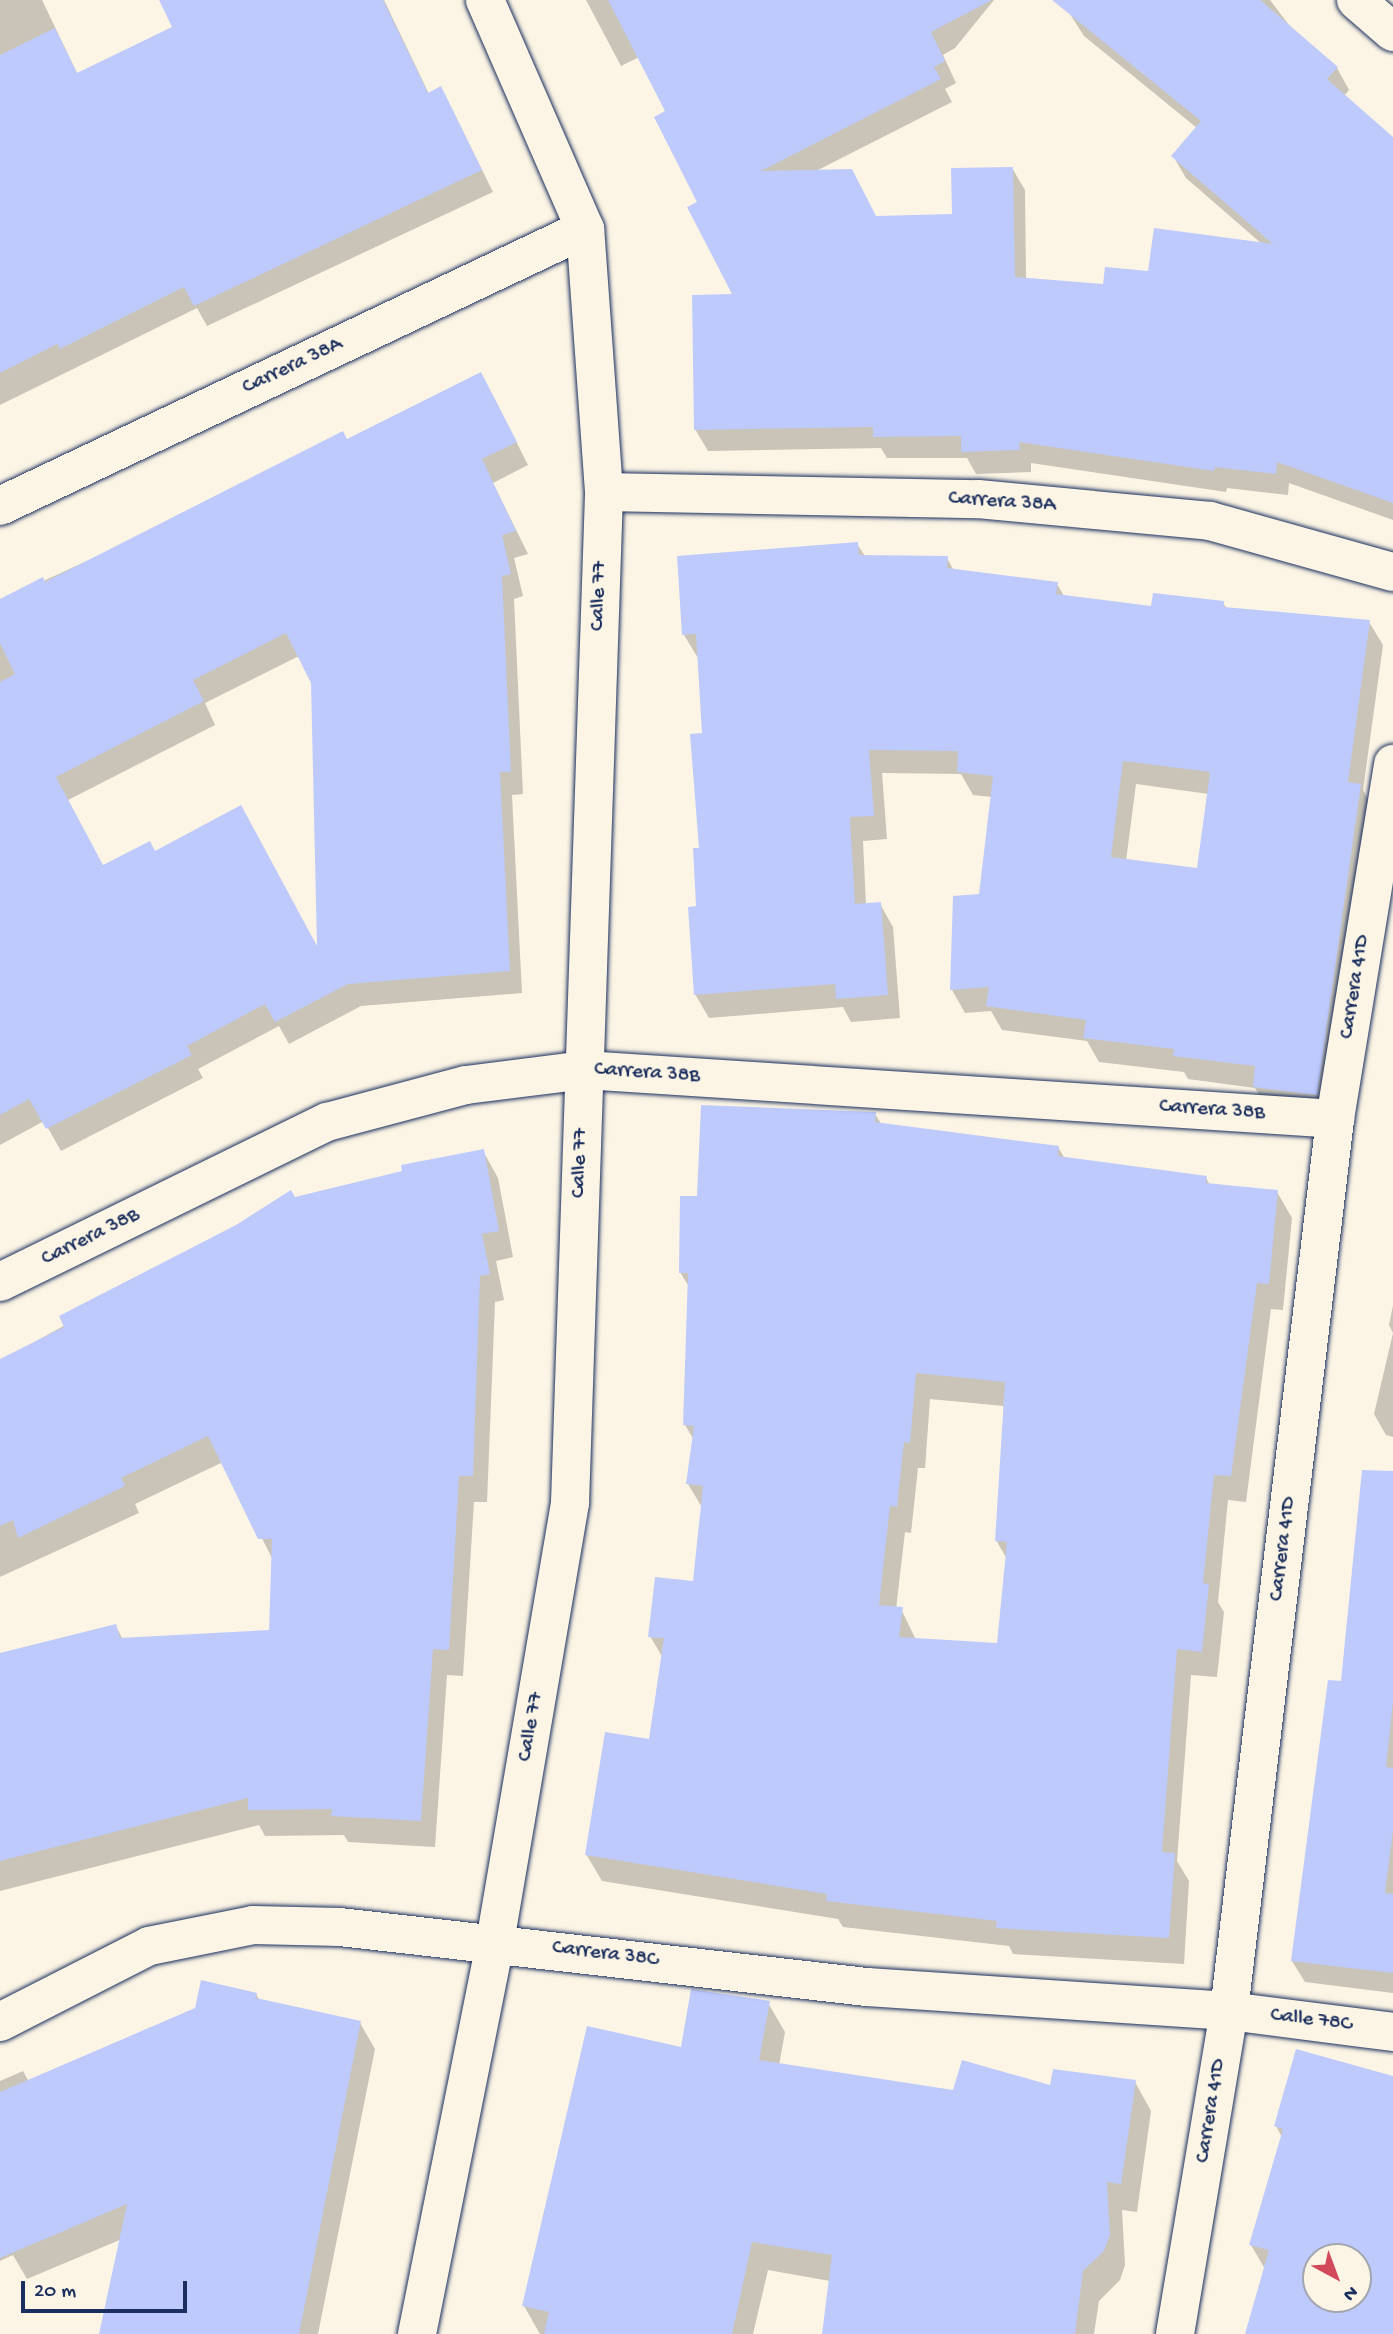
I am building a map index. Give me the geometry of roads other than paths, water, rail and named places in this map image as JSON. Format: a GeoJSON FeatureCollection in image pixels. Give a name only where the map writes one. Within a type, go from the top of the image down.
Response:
{"type":"FeatureCollection","features":[{"type":"Feature","properties":{"kind":"street","name":"Calle 77"},"geometry":{"type":"LineString","coordinates":[[417,2334],[495,1942],[570,1503],[604,492],[585,229],[485,0]]}},
{"type":"Feature","properties":{"kind":"street"},"geometry":{"type":"LineString","coordinates":[[1356,0],[1393,32]]}},
{"type":"Feature","properties":{"kind":"street","name":"Carrera 38A"},"geometry":{"type":"LineString","coordinates":[[0,506],[585,229]]}},
{"type":"Feature","properties":{"kind":"street","name":"Carrera 38A"},"geometry":{"type":"LineString","coordinates":[[604,492],[978,499],[1196,519],[1393,572]]}},
{"type":"Feature","properties":{"kind":"street","name":"Carrera 41D"},"geometry":{"type":"LineString","coordinates":[[1175,2334],[1229,2011],[1335,1119],[1393,764]]}},
{"type":"Feature","properties":{"kind":"street","name":"Carrera 38B"},"geometry":{"type":"LineString","coordinates":[[0,1282],[327,1122],[466,1084],[584,1070],[1335,1119]]}},
{"type":"Feature","properties":{"kind":"street","name":"Carrera 38C"},"geometry":{"type":"LineString","coordinates":[[0,2022],[149,1946],[253,1925],[340,1927],[495,1942],[867,1987],[1229,2011]]}},
{"type":"Feature","properties":{"kind":"street","name":"Calle 78C"},"geometry":{"type":"LineString","coordinates":[[1229,2011],[1393,2032]]}}]}
